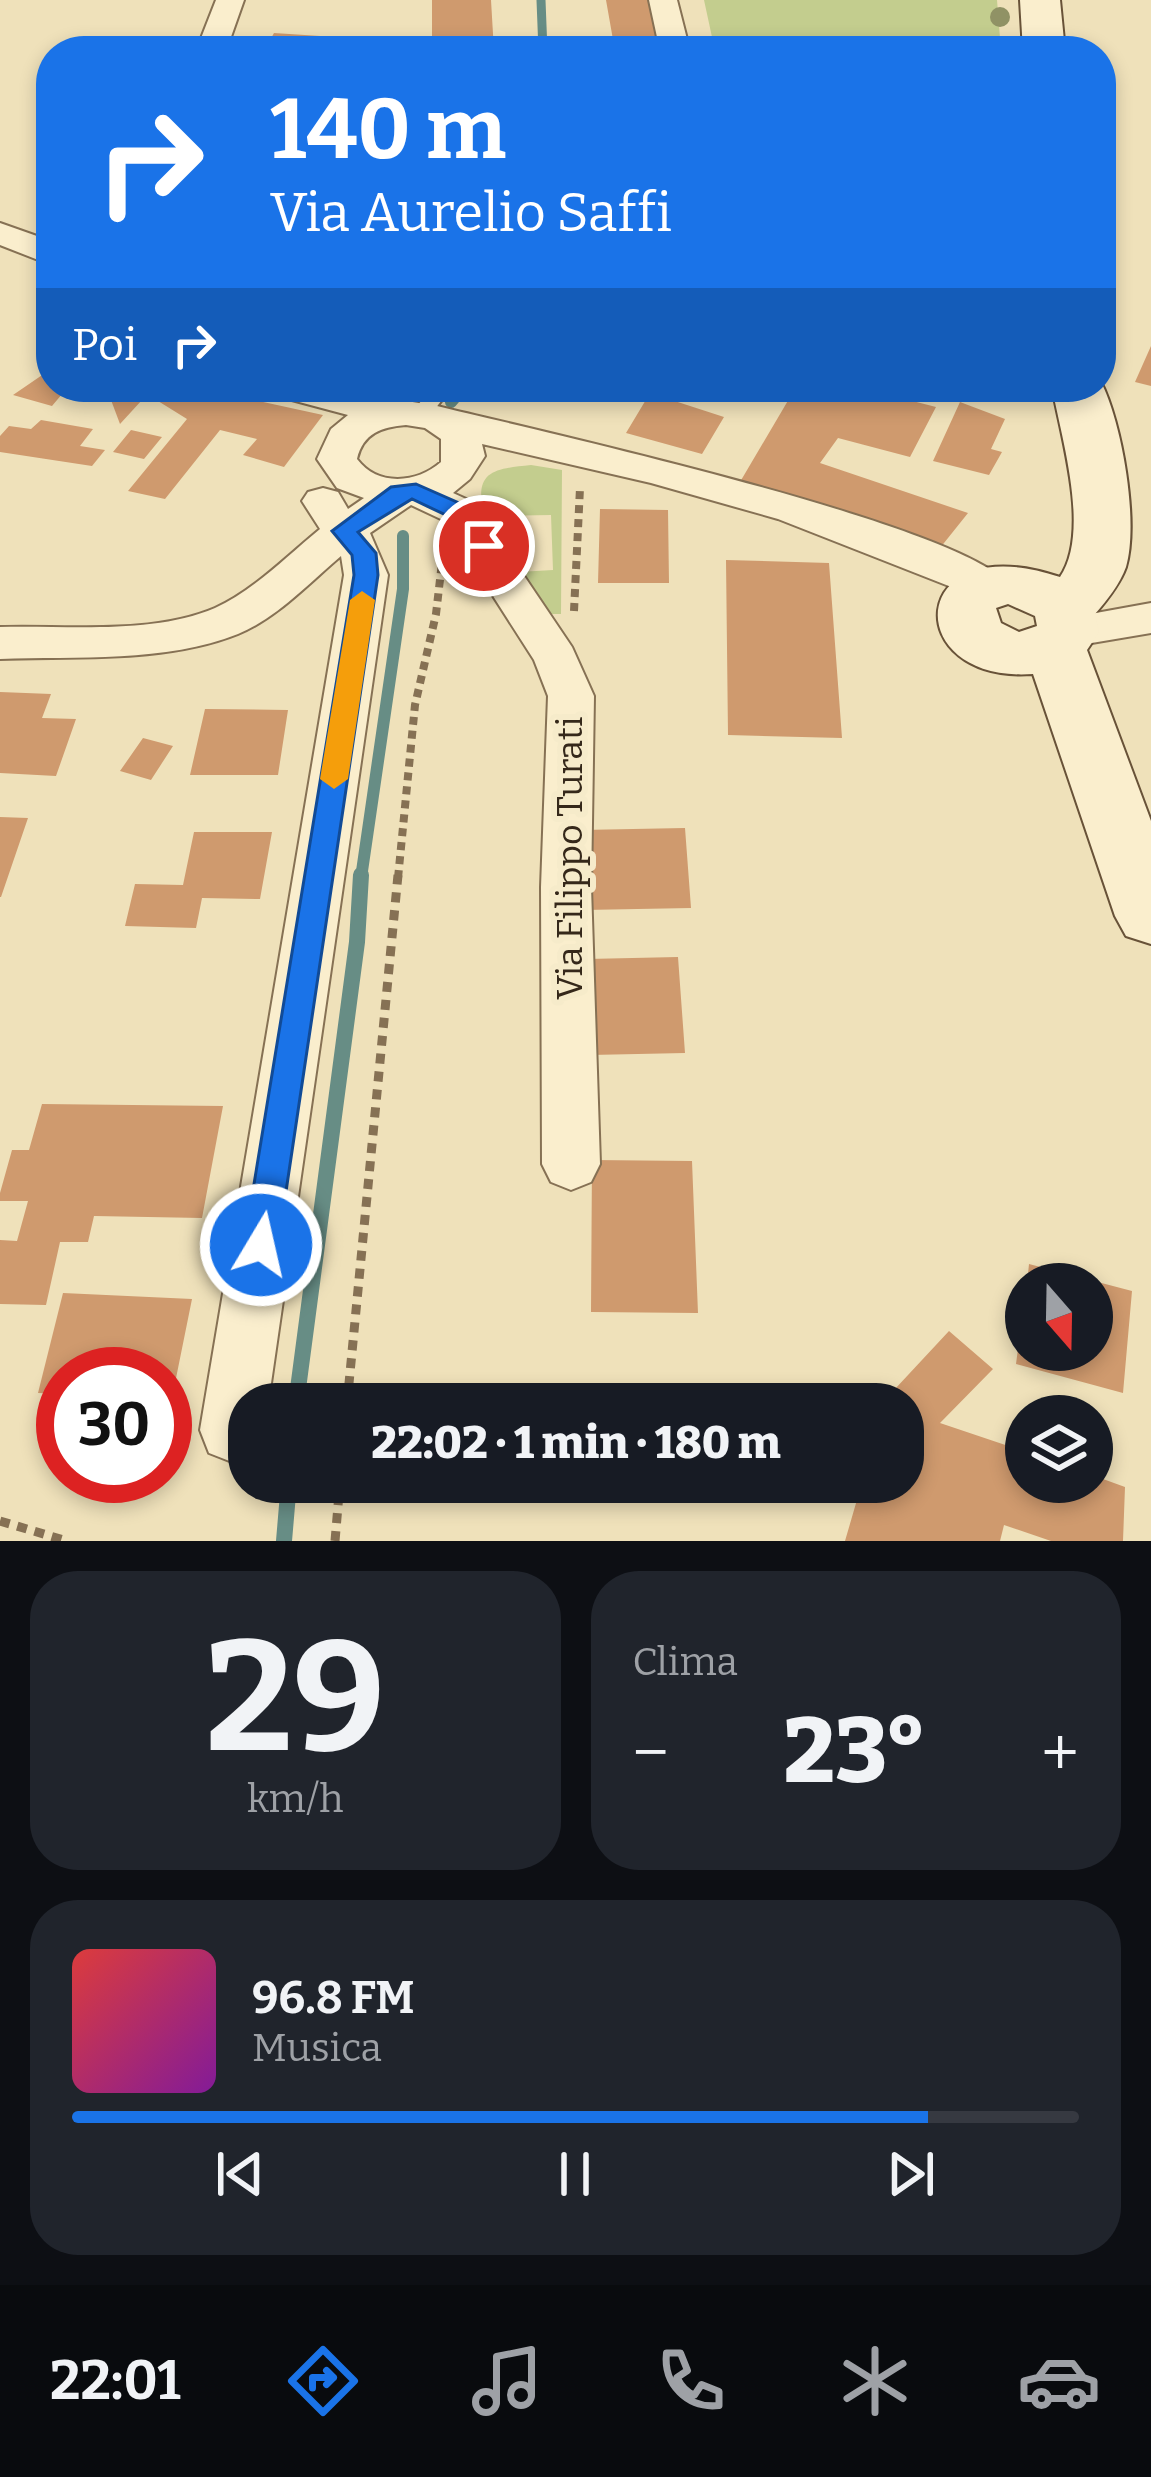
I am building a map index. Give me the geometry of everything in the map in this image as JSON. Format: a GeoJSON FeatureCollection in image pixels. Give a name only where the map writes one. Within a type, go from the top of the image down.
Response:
{"type":"FeatureCollection","features":[{"type":"Feature","properties":{"kind":"main road"},"geometry":{"type":"LineString","coordinates":[[1040,0],[1043,36]]}},
{"type":"Feature","properties":{"kind":"main road"},"geometry":{"type":"LineString","coordinates":[[1081,402],[1099,496],[1099,555],[1084,588],[1024,619],[1095,762],[1151,916]]}},
{"type":"Feature","properties":{"kind":"street"},"geometry":{"type":"LineString","coordinates":[[217,36],[230,0]]}},
{"type":"Feature","properties":{"kind":"street"},"geometry":{"type":"LineString","coordinates":[[663,0],[671,36]]}},
{"type":"Feature","properties":{"kind":"street"},"geometry":{"type":"LineString","coordinates":[[0,233],[36,244]]}},
{"type":"Feature","properties":{"kind":"street"},"geometry":{"type":"LineString","coordinates":[[357,402],[566,452],[908,547],[1024,619],[1146,617]]}},
{"type":"Feature","properties":{"kind":"street"},"geometry":{"type":"LineString","coordinates":[[399,411],[465,445],[459,484]]}},
{"type":"Feature","properties":{"kind":"street"},"geometry":{"type":"LineString","coordinates":[[239,1383],[366,575],[364,553],[336,501],[338,448],[399,411]]}},
{"type":"Feature","properties":{"kind":"street"},"geometry":{"type":"LineString","coordinates":[[0,644],[184,634],[237,615],[269,589],[336,501],[459,484],[566,452]]}},
{"type":"Feature","properties":{"kind":"street","name":"Via Filippo Turati"},"geometry":{"type":"LineString","coordinates":[[459,484],[556,658],[571,696],[566,887],[571,1164]]}},
{"type":"Feature","properties":{"kind":"path"},"geometry":{"type":"LineString","coordinates":[[566,452],[571,696]]}},
{"type":"Feature","properties":{"kind":"path"},"geometry":{"type":"LineString","coordinates":[[349,1383],[415,705],[459,484]]}},
{"type":"Feature","properties":{"kind":"path"},"geometry":{"type":"LineString","coordinates":[[335,1541],[338,1503]]}},
{"type":"Feature","properties":{"kind":"path"},"geometry":{"type":"LineString","coordinates":[[0,1521],[67,1541]]}},
{"type":"Feature","properties":{"kind":"green space"},"geometry":{"type":"Polygon","coordinates":[[[704,0],[997,0],[1000,36],[712,36],[704,0]]]}},
{"type":"Feature","properties":{"kind":"green space"},"geometry":{"type":"Polygon","coordinates":[[[531,465],[562,470],[561,614],[539,614],[519,572],[553,570],[551,515],[484,516],[482,490],[489,476],[505,468],[531,465]]]}},
{"type":"Feature","properties":{"kind":"building"},"geometry":{"type":"Polygon","coordinates":[[[432,0],[491,0],[493,36],[432,36],[432,0]]]}},
{"type":"Feature","properties":{"kind":"building"},"geometry":{"type":"Polygon","coordinates":[[[606,0],[662,0],[670,36],[612,36],[606,0]]]}},
{"type":"Feature","properties":{"kind":"building"},"geometry":{"type":"Polygon","coordinates":[[[1151,346],[1151,386],[1135,382],[1151,346]]]}},
{"type":"Feature","properties":{"kind":"building"},"geometry":{"type":"Polygon","coordinates":[[[36,379],[36,401],[13,395],[36,379]]]}},
{"type":"Feature","properties":{"kind":"building"},"geometry":{"type":"Polygon","coordinates":[[[112,402],[140,402],[120,424],[112,402]]]}},
{"type":"Feature","properties":{"kind":"building"},"geometry":{"type":"Polygon","coordinates":[[[160,402],[263,402],[323,415],[284,467],[243,455],[257,439],[220,430],[165,499],[128,491],[187,419],[160,402]]]}},
{"type":"Feature","properties":{"kind":"building"},"geometry":{"type":"Polygon","coordinates":[[[645,402],[678,402],[724,417],[702,454],[626,433],[645,402]]]}},
{"type":"Feature","properties":{"kind":"building"},"geometry":{"type":"Polygon","coordinates":[[[787,402],[916,402],[936,407],[910,457],[838,438],[820,463],[968,513],[940,548],[740,482],[787,402]]]}},
{"type":"Feature","properties":{"kind":"building"},"geometry":{"type":"Polygon","coordinates":[[[960,402],[1005,419],[991,449],[1002,452],[989,475],[933,461],[960,402]]]}},
{"type":"Feature","properties":{"kind":"building"},"geometry":{"type":"Polygon","coordinates":[[[41,420],[93,429],[80,446],[105,450],[92,466],[0,452],[0,436],[9,426],[31,429],[41,420]]]}},
{"type":"Feature","properties":{"kind":"building"},"geometry":{"type":"Polygon","coordinates":[[[131,430],[162,437],[144,459],[113,452],[131,430]]]}},
{"type":"Feature","properties":{"kind":"building"},"geometry":{"type":"Polygon","coordinates":[[[600,509],[668,510],[669,583],[598,583],[600,509]]]}},
{"type":"Feature","properties":{"kind":"building"},"geometry":{"type":"Polygon","coordinates":[[[726,560],[829,563],[842,738],[728,735],[726,560]]]}},
{"type":"Feature","properties":{"kind":"building"},"geometry":{"type":"Polygon","coordinates":[[[0,692],[51,694],[42,718],[76,719],[56,776],[0,773],[0,692]]]}},
{"type":"Feature","properties":{"kind":"building"},"geometry":{"type":"Polygon","coordinates":[[[205,709],[288,710],[278,775],[190,775],[205,709]]]}},
{"type":"Feature","properties":{"kind":"building"},"geometry":{"type":"Polygon","coordinates":[[[143,738],[173,746],[151,780],[120,771],[143,738]]]}},
{"type":"Feature","properties":{"kind":"building"},"geometry":{"type":"Polygon","coordinates":[[[0,817],[28,818],[1,897],[0,897],[0,817]]]}},
{"type":"Feature","properties":{"kind":"building"},"geometry":{"type":"Polygon","coordinates":[[[685,828],[691,908],[584,910],[581,830],[685,828]]]}},
{"type":"Feature","properties":{"kind":"building"},"geometry":{"type":"Polygon","coordinates":[[[194,832],[272,832],[260,899],[202,898],[196,928],[125,926],[135,884],[183,885],[194,832]]]}},
{"type":"Feature","properties":{"kind":"building"},"geometry":{"type":"Polygon","coordinates":[[[678,957],[685,1053],[590,1055],[587,959],[678,957]]]}},
{"type":"Feature","properties":{"kind":"building"},"geometry":{"type":"Polygon","coordinates":[[[42,1104],[223,1106],[202,1218],[94,1216],[88,1242],[60,1242],[46,1305],[0,1304],[0,1240],[17,1241],[28,1201],[0,1201],[0,1193],[12,1150],[29,1150],[42,1104]]]}},
{"type":"Feature","properties":{"kind":"building"},"geometry":{"type":"Polygon","coordinates":[[[592,1160],[692,1161],[698,1313],[591,1312],[592,1160]]]}},
{"type":"Feature","properties":{"kind":"building"},"geometry":{"type":"Polygon","coordinates":[[[1113,1286],[1132,1291],[1123,1393],[1042,1371],[1113,1371],[1113,1286]]]}},
{"type":"Feature","properties":{"kind":"building"},"geometry":{"type":"Polygon","coordinates":[[[63,1293],[192,1299],[182,1347],[50,1347],[63,1293]]]}},
{"type":"Feature","properties":{"kind":"building"},"geometry":{"type":"Polygon","coordinates":[[[949,1331],[993,1369],[940,1423],[1005,1445],[1005,1503],[1113,1503],[1113,1483],[1125,1487],[1123,1541],[1051,1541],[1004,1525],[1000,1541],[845,1541],[856,1503],[924,1503],[924,1383],[901,1383],[949,1331]]]}},
{"type":"Feature","properties":{"kind":"waterway"},"geometry":{"type":"LineString","coordinates":[[541,0],[542,36]]}},
{"type":"Feature","properties":{"kind":"waterway"},"geometry":{"type":"LineString","coordinates":[[361,878],[403,589],[403,536]]}},
{"type":"Feature","properties":{"kind":"waterway"},"geometry":{"type":"LineString","coordinates":[[299,1383],[357,942],[361,875]]}},
{"type":"Feature","properties":{"kind":"waterway"},"geometry":{"type":"LineString","coordinates":[[284,1541],[287,1503]]}},
{"type":"Feature","properties":{"kind":"slow traffic"},"geometry":{"type":"LineString","coordinates":[[334,779],[362,600]]}},
{"type":"Feature","properties":{"kind":"route"},"geometry":{"type":"LineString","coordinates":[[261,1245],[366,575],[364,553],[344,531],[400,493],[416,491],[460,512],[484,546]]}}]}
